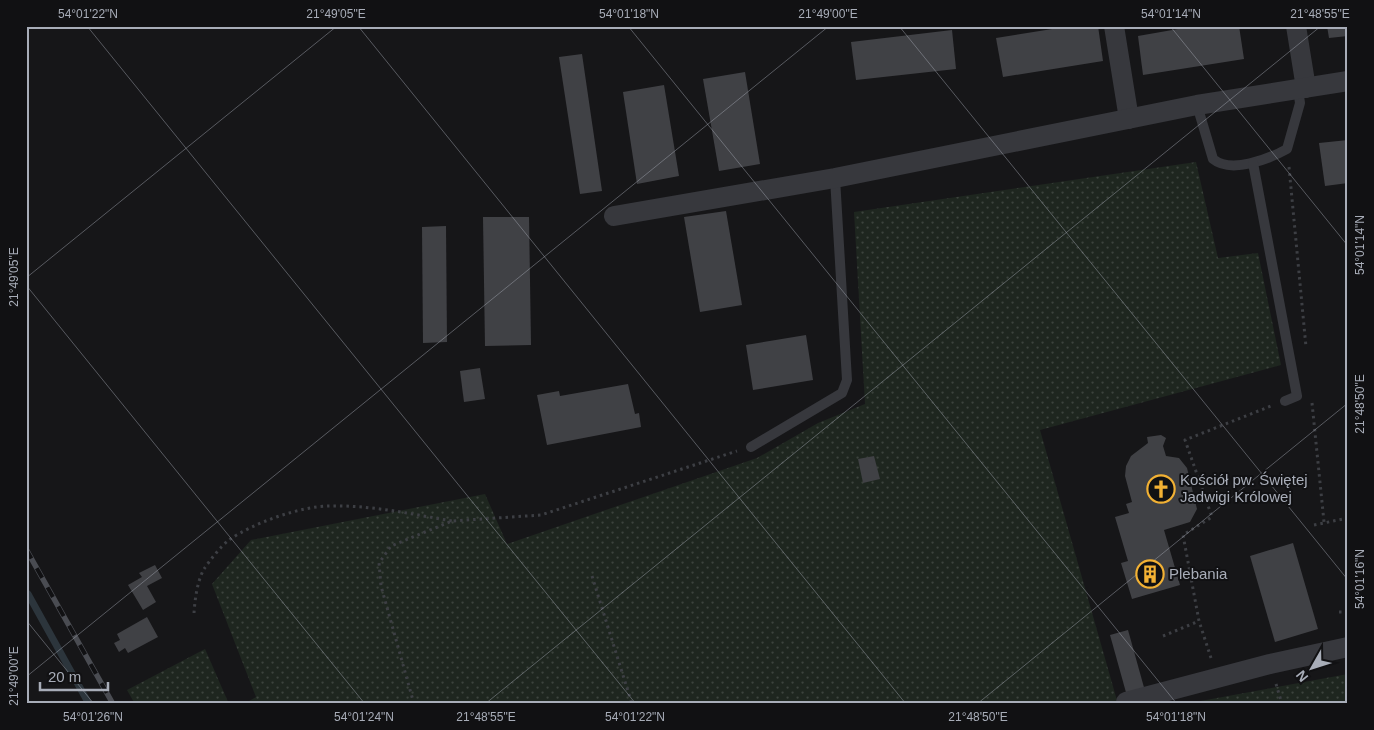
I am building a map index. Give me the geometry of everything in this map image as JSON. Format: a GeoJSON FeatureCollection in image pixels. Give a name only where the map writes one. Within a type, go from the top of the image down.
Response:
{"type":"FeatureCollection","features":[{"type":"Feature","properties":{"kind":"street"},"geometry":{"type":"LineString","coordinates":[[1114,26],[1130,119]]}},
{"type":"Feature","properties":{"kind":"street"},"geometry":{"type":"LineString","coordinates":[[1296,26],[1302,89]]}},
{"type":"Feature","properties":{"kind":"street"},"geometry":{"type":"LineString","coordinates":[[614,216],[835,178],[1197,105],[1348,82]]}},
{"type":"Feature","properties":{"kind":"street"},"geometry":{"type":"LineString","coordinates":[[1126,702],[1270,664],[1348,647]]}},
{"type":"Feature","properties":{"kind":"lane"},"geometry":{"type":"LineString","coordinates":[[1197,105],[1213,160],[1225,166],[1253,162],[1271,159],[1287,149],[1302,89]]}},
{"type":"Feature","properties":{"kind":"lane"},"geometry":{"type":"LineString","coordinates":[[1253,162],[1297,396],[1284,401]]}},
{"type":"Feature","properties":{"kind":"lane"},"geometry":{"type":"LineString","coordinates":[[751,447],[842,393],[846,380],[835,178]]}},
{"type":"Feature","properties":{"kind":"path"},"geometry":{"type":"LineString","coordinates":[[1287,149],[1307,355]]}},
{"type":"Feature","properties":{"kind":"path"},"geometry":{"type":"LineString","coordinates":[[1311,394],[1324,522]]}},
{"type":"Feature","properties":{"kind":"path"},"geometry":{"type":"LineString","coordinates":[[1211,658],[1199,621],[1183,535],[1212,517],[1185,440],[1284,401]]}},
{"type":"Feature","properties":{"kind":"path"},"geometry":{"type":"LineString","coordinates":[[194,613],[196,592],[204,570],[227,541],[246,530],[287,514],[328,506],[378,508],[452,521],[541,515],[644,479],[751,447]]}},
{"type":"Feature","properties":{"kind":"path"},"geometry":{"type":"LineString","coordinates":[[1314,525],[1348,518]]}},
{"type":"Feature","properties":{"kind":"path"},"geometry":{"type":"LineString","coordinates":[[414,704],[381,586],[379,563],[391,546],[452,521]]}},
{"type":"Feature","properties":{"kind":"path"},"geometry":{"type":"LineString","coordinates":[[592,576],[632,704]]}},
{"type":"Feature","properties":{"kind":"path"},"geometry":{"type":"LineString","coordinates":[[1339,612],[1348,612]]}},
{"type":"Feature","properties":{"kind":"path"},"geometry":{"type":"LineString","coordinates":[[1163,636],[1199,621]]}},
{"type":"Feature","properties":{"kind":"shaded area"},"geometry":{"type":"Polygon","coordinates":[[[1196,162],[1218,258],[1258,253],[1281,365],[1040,430],[1118,704],[244,704],[256,697],[212,584],[251,540],[485,494],[507,544],[757,458],[818,423],[865,404],[854,212],[1196,162]]]}},
{"type":"Feature","properties":{"kind":"shaded area"},"geometry":{"type":"Polygon","coordinates":[[[205,649],[229,704],[135,704],[127,690],[205,649]]]}},
{"type":"Feature","properties":{"kind":"shaded area"},"geometry":{"type":"Polygon","coordinates":[[[1348,674],[1348,704],[1184,704],[1348,674]]]}},
{"type":"Feature","properties":{"kind":"building"},"geometry":{"type":"Polygon","coordinates":[[[1071,26],[1098,26],[1103,61],[1003,77],[996,38],[1071,26]]]}},
{"type":"Feature","properties":{"kind":"building"},"geometry":{"type":"Polygon","coordinates":[[[1195,26],[1239,26],[1244,59],[1143,75],[1138,36],[1195,26]]]}},
{"type":"Feature","properties":{"kind":"building"},"geometry":{"type":"Polygon","coordinates":[[[1327,26],[1348,26],[1348,36],[1329,38],[1327,26]]]}},
{"type":"Feature","properties":{"kind":"building"},"geometry":{"type":"Polygon","coordinates":[[[952,30],[956,69],[856,80],[851,42],[952,30]]]}},
{"type":"Feature","properties":{"kind":"building"},"geometry":{"type":"Polygon","coordinates":[[[582,54],[602,191],[580,194],[559,57],[582,54]]]}},
{"type":"Feature","properties":{"kind":"building"},"geometry":{"type":"Polygon","coordinates":[[[745,72],[760,164],[719,171],[703,79],[745,72]]]}},
{"type":"Feature","properties":{"kind":"building"},"geometry":{"type":"Polygon","coordinates":[[[664,85],[679,176],[637,184],[623,92],[664,85]]]}},
{"type":"Feature","properties":{"kind":"building"},"geometry":{"type":"Polygon","coordinates":[[[1348,140],[1348,183],[1325,186],[1319,143],[1348,140]]]}},
{"type":"Feature","properties":{"kind":"building"},"geometry":{"type":"Polygon","coordinates":[[[726,211],[742,305],[700,312],[684,217],[726,211]]]}},
{"type":"Feature","properties":{"kind":"building"},"geometry":{"type":"Polygon","coordinates":[[[483,217],[529,217],[531,345],[485,346],[483,217]]]}},
{"type":"Feature","properties":{"kind":"building"},"geometry":{"type":"Polygon","coordinates":[[[446,226],[447,342],[423,343],[422,227],[446,226]]]}},
{"type":"Feature","properties":{"kind":"building"},"geometry":{"type":"Polygon","coordinates":[[[806,335],[813,380],[753,390],[746,345],[806,335]]]}},
{"type":"Feature","properties":{"kind":"building"},"geometry":{"type":"Polygon","coordinates":[[[480,368],[485,399],[464,402],[460,371],[480,368]]]}},
{"type":"Feature","properties":{"kind":"building"},"geometry":{"type":"Polygon","coordinates":[[[628,384],[635,414],[639,413],[641,427],[547,445],[537,395],[559,391],[560,396],[628,384]]]}},
{"type":"Feature","properties":{"kind":"building","name":"Kościół pw. Świętej Jadwigi Królowej"},"geometry":{"type":"Polygon","coordinates":[[[1161,435],[1166,438],[1163,446],[1166,456],[1179,458],[1187,468],[1197,509],[1190,522],[1164,530],[1180,585],[1132,599],[1121,563],[1128,561],[1115,517],[1129,513],[1126,504],[1132,502],[1125,476],[1126,466],[1131,456],[1148,443],[1147,437],[1161,435]]]}},
{"type":"Feature","properties":{"kind":"building"},"geometry":{"type":"Polygon","coordinates":[[[874,456],[880,479],[863,483],[858,459],[874,456]]]}},
{"type":"Feature","properties":{"kind":"building"},"geometry":{"type":"Polygon","coordinates":[[[1293,543],[1318,629],[1275,642],[1250,556],[1293,543]]]}},
{"type":"Feature","properties":{"kind":"building"},"geometry":{"type":"Polygon","coordinates":[[[155,565],[162,578],[147,586],[156,602],[143,610],[128,585],[142,577],[139,573],[155,565]]]}},
{"type":"Feature","properties":{"kind":"building"},"geometry":{"type":"Polygon","coordinates":[[[147,617],[158,637],[128,653],[125,648],[119,652],[114,643],[120,640],[117,634],[147,617]]]}},
{"type":"Feature","properties":{"kind":"building"},"geometry":{"type":"Polygon","coordinates":[[[1128,630],[1145,691],[1127,696],[1110,635],[1128,630]]]}},
{"type":"Feature","properties":{"kind":"waterway"},"geometry":{"type":"LineString","coordinates":[[28,594],[89,704]]}},
{"type":"Feature","properties":{"kind":"railway"},"geometry":{"type":"LineString","coordinates":[[26,549],[113,704]]}},
{"type":"Feature","properties":{"kind":"place","name":"Kościół pw. Świętej Jadwigi Królowej"},"geometry":{"type":"Point","coordinates":[1161,489]}},
{"type":"Feature","properties":{"kind":"place","name":"Plebania"},"geometry":{"type":"Point","coordinates":[1150,574]}}]}
